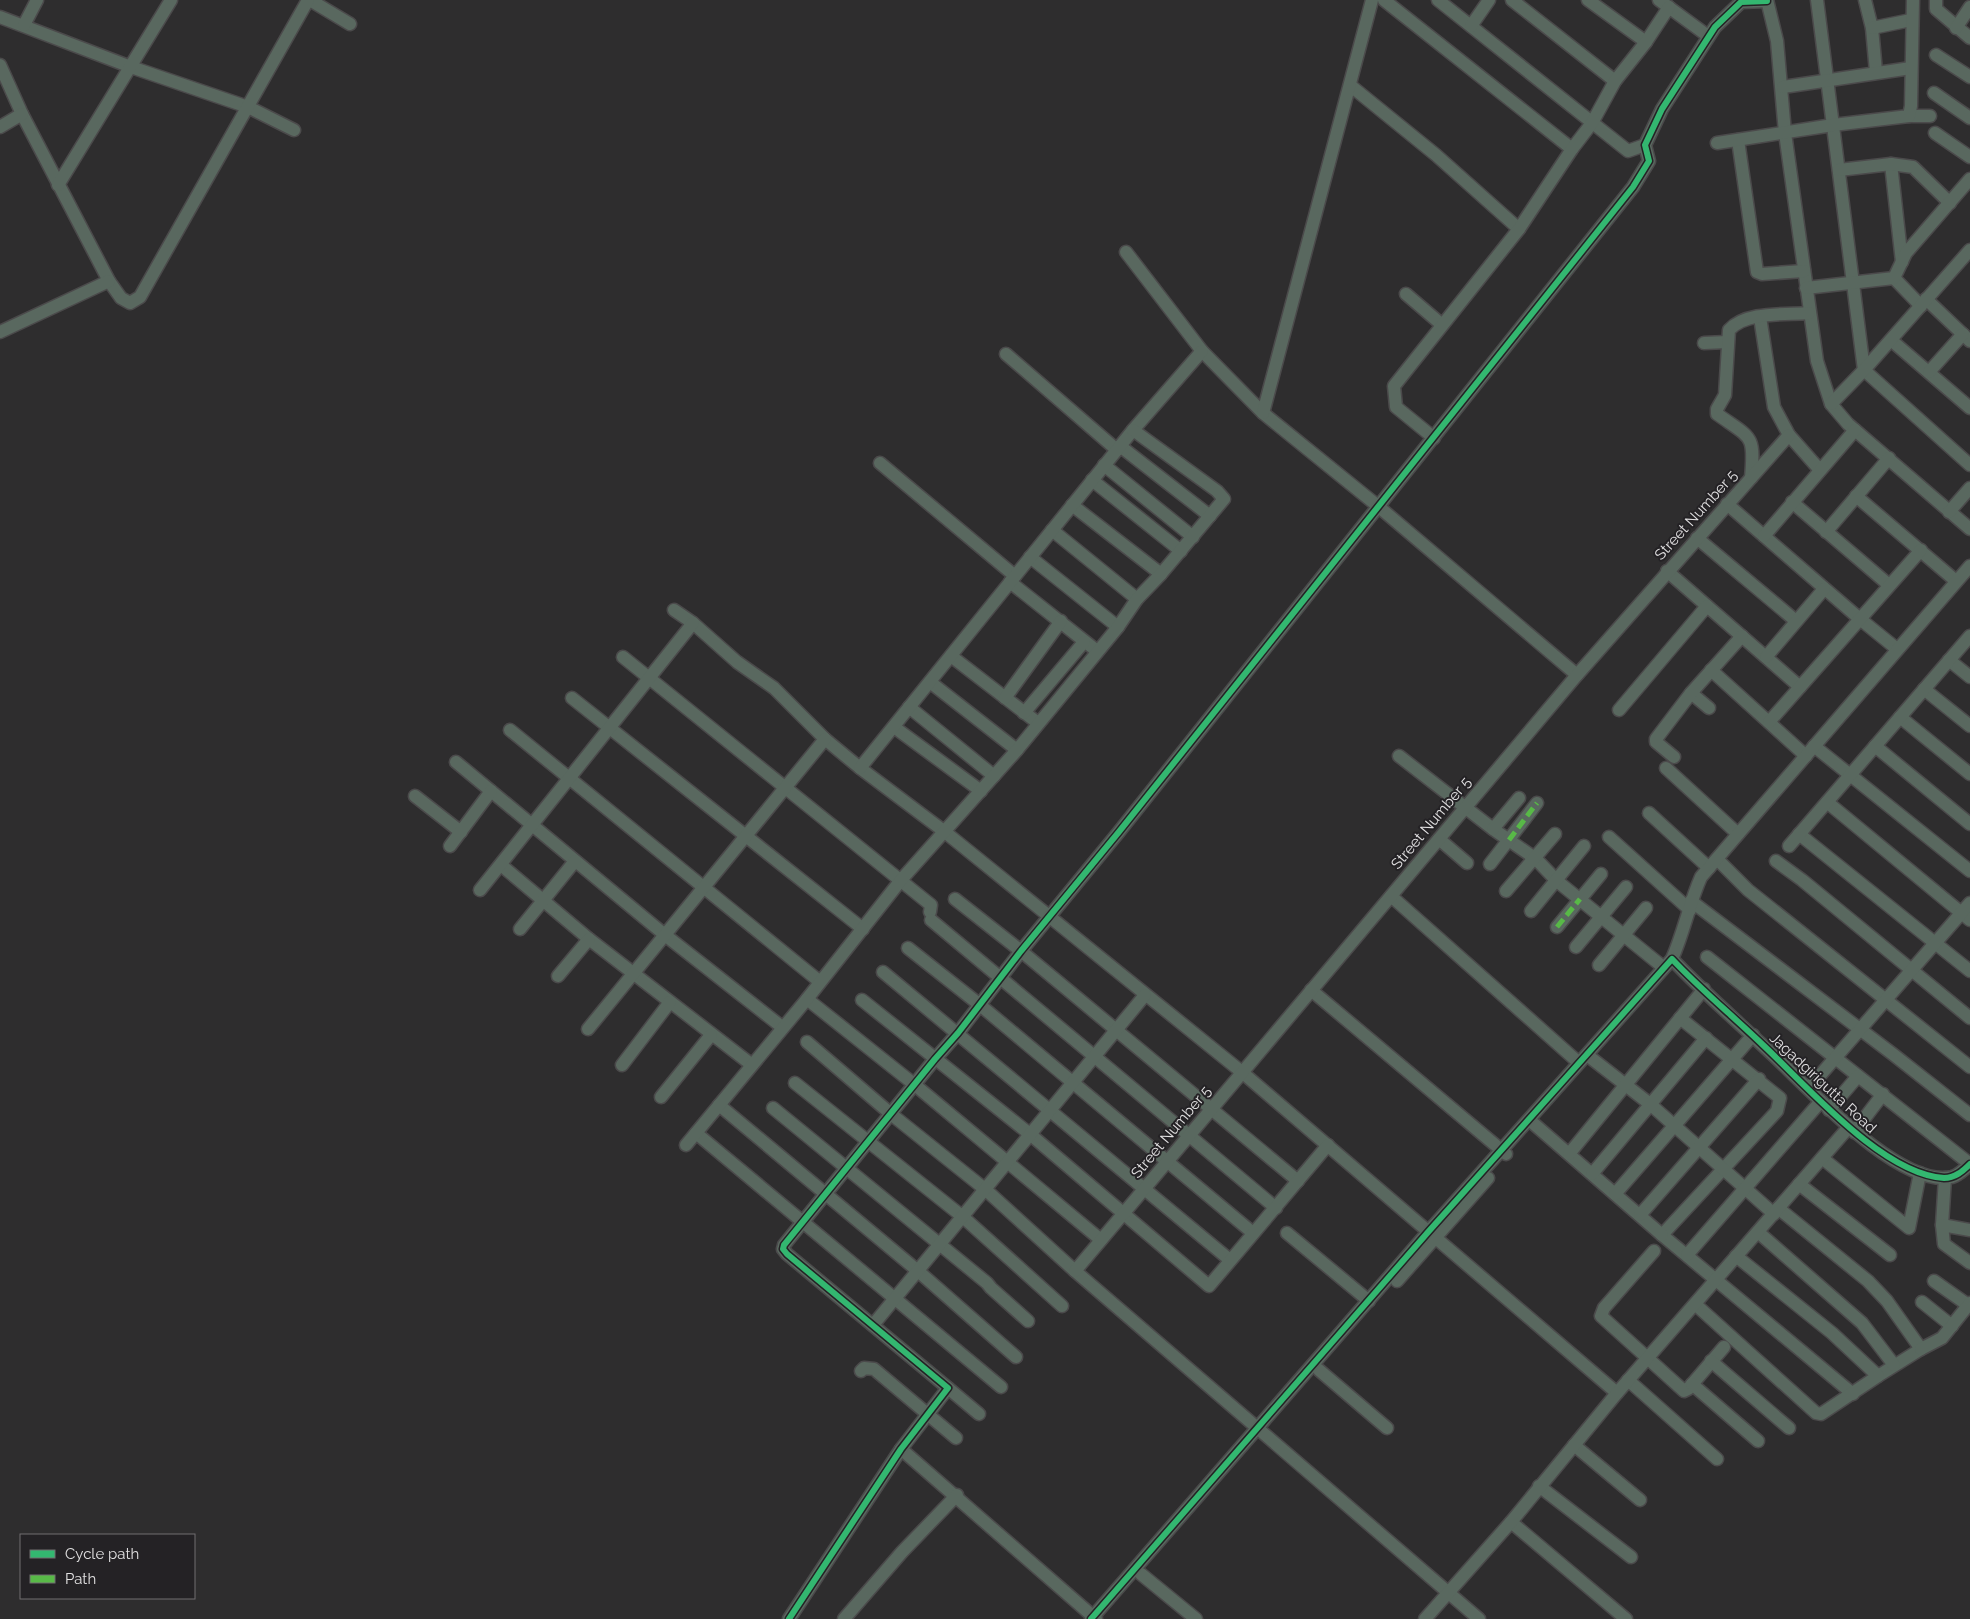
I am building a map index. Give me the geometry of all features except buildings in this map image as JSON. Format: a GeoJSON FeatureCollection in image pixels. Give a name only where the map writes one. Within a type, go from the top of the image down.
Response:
{"type":"FeatureCollection","features":[{"type":"Feature","properties":{"kind":"street"},"geometry":{"type":"LineString","coordinates":[[24,25],[37,0]]}},
{"type":"Feature","properties":{"kind":"street"},"geometry":{"type":"LineString","coordinates":[[58,185],[171,0]]}},
{"type":"Feature","properties":{"kind":"street"},"geometry":{"type":"LineString","coordinates":[[0,65],[22,114],[109,281],[121,298],[130,304],[140,297],[309,0],[350,24]]}},
{"type":"Feature","properties":{"kind":"street"},"geometry":{"type":"LineString","coordinates":[[1384,0],[1572,149]]}},
{"type":"Feature","properties":{"kind":"street"},"geometry":{"type":"LineString","coordinates":[[1438,0],[1628,150],[1645,145]]}},
{"type":"Feature","properties":{"kind":"street"},"geometry":{"type":"LineString","coordinates":[[1471,26],[1489,0]]}},
{"type":"Feature","properties":{"kind":"street"},"geometry":{"type":"LineString","coordinates":[[1512,0],[1615,80]]}},
{"type":"Feature","properties":{"kind":"street"},"geometry":{"type":"LineString","coordinates":[[1588,0],[1646,42]]}},
{"type":"Feature","properties":{"kind":"street"},"geometry":{"type":"LineString","coordinates":[[979,1414],[783,1249],[825,1194],[1001,980],[1021,950],[1379,507],[1633,187],[1649,161],[1645,145],[1662,109],[1708,36],[1739,1],[1767,0],[1777,41],[1785,133],[1809,313],[1821,377],[1831,404],[1855,430],[1970,529]]}},
{"type":"Feature","properties":{"kind":"street"},"geometry":{"type":"LineString","coordinates":[[1817,0],[1864,370],[1970,464]]}},
{"type":"Feature","properties":{"kind":"street"},"geometry":{"type":"LineString","coordinates":[[1865,0],[1872,28],[1876,72]]}},
{"type":"Feature","properties":{"kind":"street"},"geometry":{"type":"LineString","coordinates":[[1908,116],[1911,106],[1911,20],[1913,0]]}},
{"type":"Feature","properties":{"kind":"street"},"geometry":{"type":"LineString","coordinates":[[1936,0],[1936,9],[1970,38]]}},
{"type":"Feature","properties":{"kind":"street"},"geometry":{"type":"LineString","coordinates":[[1263,413],[1351,86],[1368,2]]}},
{"type":"Feature","properties":{"kind":"street"},"geometry":{"type":"LineString","coordinates":[[1434,438],[1396,408],[1394,386],[1441,324],[1519,229],[1572,149],[1592,123],[1615,80],[1646,42],[1664,4],[1708,36]]}},
{"type":"Feature","properties":{"kind":"street"},"geometry":{"type":"LineString","coordinates":[[1956,28],[1970,8]]}},
{"type":"Feature","properties":{"kind":"street"},"geometry":{"type":"LineString","coordinates":[[0,17],[131,67],[248,107],[294,130]]}},
{"type":"Feature","properties":{"kind":"street"},"geometry":{"type":"LineString","coordinates":[[1872,28],[1911,20]]}},
{"type":"Feature","properties":{"kind":"street"},"geometry":{"type":"LineString","coordinates":[[1936,55],[1970,78]]}},
{"type":"Feature","properties":{"kind":"street"},"geometry":{"type":"LineString","coordinates":[[1782,88],[1828,79],[1911,68]]}},
{"type":"Feature","properties":{"kind":"street"},"geometry":{"type":"LineString","coordinates":[[1351,86],[1436,156],[1519,229]]}},
{"type":"Feature","properties":{"kind":"street"},"geometry":{"type":"LineString","coordinates":[[1934,93],[1970,118]]}},
{"type":"Feature","properties":{"kind":"street"},"geometry":{"type":"LineString","coordinates":[[0,127],[22,114]]}},
{"type":"Feature","properties":{"kind":"street"},"geometry":{"type":"LineString","coordinates":[[1717,143],[1833,125],[1908,116],[1930,116]]}},
{"type":"Feature","properties":{"kind":"street"},"geometry":{"type":"LineString","coordinates":[[1935,133],[1970,157]]}},
{"type":"Feature","properties":{"kind":"street"},"geometry":{"type":"LineString","coordinates":[[1738,140],[1757,272],[1762,274],[1804,272]]}},
{"type":"Feature","properties":{"kind":"street"},"geometry":{"type":"LineString","coordinates":[[1839,170],[1891,164],[1913,167],[1950,203]]}},
{"type":"Feature","properties":{"kind":"street"},"geometry":{"type":"LineString","coordinates":[[1891,164],[1902,262]]}},
{"type":"Feature","properties":{"kind":"street"},"geometry":{"type":"LineString","coordinates":[[1894,278],[1906,253],[1970,179]]}},
{"type":"Feature","properties":{"kind":"street"},"geometry":{"type":"LineString","coordinates":[[1831,404],[1864,370],[1970,250]]}},
{"type":"Feature","properties":{"kind":"street"},"geometry":{"type":"LineString","coordinates":[[1126,252],[1202,351],[1263,413],[1379,507],[1577,675]]}},
{"type":"Feature","properties":{"kind":"street"},"geometry":{"type":"LineString","coordinates":[[1806,288],[1894,278],[1966,337],[1929,372]]}},
{"type":"Feature","properties":{"kind":"street"},"geometry":{"type":"LineString","coordinates":[[0,332],[109,281]]}},
{"type":"Feature","properties":{"kind":"street"},"geometry":{"type":"LineString","coordinates":[[1406,294],[1441,324]]}},
{"type":"Feature","properties":{"kind":"street"},"geometry":{"type":"LineString","coordinates":[[1751,478],[1753,450],[1751,442],[1747,436],[1717,414],[1716,409],[1725,396],[1729,330],[1739,321],[1760,317],[1809,313]]}},
{"type":"Feature","properties":{"kind":"street"},"geometry":{"type":"LineString","coordinates":[[1760,317],[1774,407],[1789,436],[1820,469]]}},
{"type":"Feature","properties":{"kind":"street"},"geometry":{"type":"LineString","coordinates":[[1891,340],[1970,408]]}},
{"type":"Feature","properties":{"kind":"street"},"geometry":{"type":"LineString","coordinates":[[1704,343],[1727,342]]}},
{"type":"Feature","properties":{"kind":"street"},"geometry":{"type":"LineString","coordinates":[[860,768],[1104,465],[1202,351]]}},
{"type":"Feature","properties":{"kind":"street"},"geometry":{"type":"LineString","coordinates":[[1006,354],[1119,448],[1210,516]]}},
{"type":"Feature","properties":{"kind":"street"},"geometry":{"type":"LineString","coordinates":[[686,1145],[807,999],[819,981],[901,880],[1017,750],[1118,626],[1137,599],[1162,574],[1224,499],[1218,491],[1133,430]]}},
{"type":"Feature","properties":{"kind":"street"},"geometry":{"type":"LineString","coordinates":[[1764,536],[1855,430]]}},
{"type":"Feature","properties":{"kind":"street","name":"Street Number 5"},"geometry":{"type":"LineString","coordinates":[[1075,1270],[1577,675],[1667,571],[1789,436]]}},
{"type":"Feature","properties":{"kind":"street"},"geometry":{"type":"LineString","coordinates":[[1826,532],[1889,458]]}},
{"type":"Feature","properties":{"kind":"street"},"geometry":{"type":"LineString","coordinates":[[880,463],[1084,642],[1097,651]]}},
{"type":"Feature","properties":{"kind":"street"},"geometry":{"type":"LineString","coordinates":[[1104,465],[1193,537]]}},
{"type":"Feature","properties":{"kind":"street"},"geometry":{"type":"LineString","coordinates":[[1092,480],[1181,551]]}},
{"type":"Feature","properties":{"kind":"street"},"geometry":{"type":"LineString","coordinates":[[1949,512],[1970,488]]}},
{"type":"Feature","properties":{"kind":"street"},"geometry":{"type":"LineString","coordinates":[[1856,496],[1956,581]]}},
{"type":"Feature","properties":{"kind":"street"},"geometry":{"type":"LineString","coordinates":[[1792,502],[1889,586]]}},
{"type":"Feature","properties":{"kind":"street"},"geometry":{"type":"LineString","coordinates":[[1727,504],[1897,649]]}},
{"type":"Feature","properties":{"kind":"street"},"geometry":{"type":"LineString","coordinates":[[1072,505],[1162,574]]}},
{"type":"Feature","properties":{"kind":"street"},"geometry":{"type":"LineString","coordinates":[[1052,530],[1137,599]]}},
{"type":"Feature","properties":{"kind":"street"},"geometry":{"type":"LineString","coordinates":[[1697,538],[1796,621]]}},
{"type":"Feature","properties":{"kind":"street"},"geometry":{"type":"LineString","coordinates":[[1769,722],[1920,550]]}},
{"type":"Feature","properties":{"kind":"street"},"geometry":{"type":"LineString","coordinates":[[1030,557],[1118,626]]}},
{"type":"Feature","properties":{"kind":"street"},"geometry":{"type":"LineString","coordinates":[[1505,1152],[1534,1124],[1670,963],[1683,933],[1690,905],[1701,877],[1970,566]]}},
{"type":"Feature","properties":{"kind":"street"},"geometry":{"type":"LineString","coordinates":[[1667,571],[1800,687]]}},
{"type":"Feature","properties":{"kind":"street"},"geometry":{"type":"LineString","coordinates":[[1766,657],[1824,588]]}},
{"type":"Feature","properties":{"kind":"street"},"geometry":{"type":"LineString","coordinates":[[1619,710],[1707,606]]}},
{"type":"Feature","properties":{"kind":"street"},"geometry":{"type":"LineString","coordinates":[[674,610],[737,662],[774,688],[825,739],[860,768],[945,832],[1243,1073],[1433,1234],[1616,1393]]}},
{"type":"Feature","properties":{"kind":"street"},"geometry":{"type":"LineString","coordinates":[[1005,698],[1061,622]]}},
{"type":"Feature","properties":{"kind":"street"},"geometry":{"type":"LineString","coordinates":[[480,890],[571,779],[649,677],[693,624]]}},
{"type":"Feature","properties":{"kind":"street"},"geometry":{"type":"LineString","coordinates":[[1674,757],[1656,742],[1656,739],[1691,693],[1742,636]]}},
{"type":"Feature","properties":{"kind":"street"},"geometry":{"type":"LineString","coordinates":[[1789,846],[1970,636]]}},
{"type":"Feature","properties":{"kind":"street"},"geometry":{"type":"LineString","coordinates":[[1024,713],[1084,642]]}},
{"type":"Feature","properties":{"kind":"street"},"geometry":{"type":"LineString","coordinates":[[951,656],[1038,723]]}},
{"type":"Feature","properties":{"kind":"street"},"geometry":{"type":"LineString","coordinates":[[623,657],[931,905],[931,916],[1001,980],[1276,1208]]}},
{"type":"Feature","properties":{"kind":"street"},"geometry":{"type":"LineString","coordinates":[[1949,660],[1970,677]]}},
{"type":"Feature","properties":{"kind":"street"},"geometry":{"type":"LineString","coordinates":[[1711,670],[1769,722],[1810,751],[1850,775],[1970,871]]}},
{"type":"Feature","properties":{"kind":"street"},"geometry":{"type":"LineString","coordinates":[[930,682],[1017,750]]}},
{"type":"Feature","properties":{"kind":"street"},"geometry":{"type":"LineString","coordinates":[[1924,689],[1970,726]]}},
{"type":"Feature","properties":{"kind":"street"},"geometry":{"type":"LineString","coordinates":[[1691,693],[1708,708]]}},
{"type":"Feature","properties":{"kind":"street"},"geometry":{"type":"LineString","coordinates":[[572,698],[863,929]]}},
{"type":"Feature","properties":{"kind":"street"},"geometry":{"type":"LineString","coordinates":[[909,707],[994,776]]}},
{"type":"Feature","properties":{"kind":"street"},"geometry":{"type":"LineString","coordinates":[[1900,717],[1970,774]]}},
{"type":"Feature","properties":{"kind":"street"},"geometry":{"type":"LineString","coordinates":[[894,727],[981,791]]}},
{"type":"Feature","properties":{"kind":"street"},"geometry":{"type":"LineString","coordinates":[[510,730],[819,981]]}},
{"type":"Feature","properties":{"kind":"street"},"geometry":{"type":"LineString","coordinates":[[588,1029],[825,739]]}},
{"type":"Feature","properties":{"kind":"street"},"geometry":{"type":"LineString","coordinates":[[1875,746],[1970,824]]}},
{"type":"Feature","properties":{"kind":"street","name":"Jagadgirigutta Road"},"geometry":{"type":"LineString","coordinates":[[1399,756],[1465,808],[1536,859],[1557,881],[1623,936],[1670,963],[1704,989],[1851,1130],[1882,1153],[1920,1173],[1944,1178]]}},
{"type":"Feature","properties":{"kind":"street"},"geometry":{"type":"LineString","coordinates":[[456,762],[665,935],[782,1027]]}},
{"type":"Feature","properties":{"kind":"street"},"geometry":{"type":"LineString","coordinates":[[1666,768],[1738,834]]}},
{"type":"Feature","properties":{"kind":"street"},"geometry":{"type":"LineString","coordinates":[[450,846],[491,791]]}},
{"type":"Feature","properties":{"kind":"street"},"geometry":{"type":"LineString","coordinates":[[415,796],[461,832]]}},
{"type":"Feature","properties":{"kind":"street"},"geometry":{"type":"LineString","coordinates":[[1493,829],[1518,798]]}},
{"type":"Feature","properties":{"kind":"street"},"geometry":{"type":"LineString","coordinates":[[1827,802],[1966,917]]}},
{"type":"Feature","properties":{"kind":"street"},"geometry":{"type":"LineString","coordinates":[[1490,864],[1537,803]]}},
{"type":"Feature","properties":{"kind":"street"},"geometry":{"type":"LineString","coordinates":[[1648,813],[1970,1067]]}},
{"type":"Feature","properties":{"kind":"street"},"geometry":{"type":"LineString","coordinates":[[1506,891],[1536,859],[1555,834]]}},
{"type":"Feature","properties":{"kind":"street"},"geometry":{"type":"LineString","coordinates":[[1799,834],[1970,971]]}},
{"type":"Feature","properties":{"kind":"street"},"geometry":{"type":"LineString","coordinates":[[1609,837],[1690,905],[1894,1054],[1970,1116]]}},
{"type":"Feature","properties":{"kind":"street"},"geometry":{"type":"LineString","coordinates":[[1439,839],[1467,863]]}},
{"type":"Feature","properties":{"kind":"street"},"geometry":{"type":"LineString","coordinates":[[1531,911],[1584,846]]}},
{"type":"Feature","properties":{"kind":"street"},"geometry":{"type":"LineString","coordinates":[[520,929],[575,861]]}},
{"type":"Feature","properties":{"kind":"street"},"geometry":{"type":"LineString","coordinates":[[1776,861],[1970,1018]]}},
{"type":"Feature","properties":{"kind":"street"},"geometry":{"type":"LineString","coordinates":[[501,865],[589,939],[752,1065]]}},
{"type":"Feature","properties":{"kind":"street"},"geometry":{"type":"LineString","coordinates":[[1556,927],[1601,874]]}},
{"type":"Feature","properties":{"kind":"street"},"geometry":{"type":"LineString","coordinates":[[1576,947],[1626,887]]}},
{"type":"Feature","properties":{"kind":"street"},"geometry":{"type":"LineString","coordinates":[[1391,896],[1578,1062]]}},
{"type":"Feature","properties":{"kind":"street"},"geometry":{"type":"LineString","coordinates":[[955,899],[1021,950],[1298,1181]]}},
{"type":"Feature","properties":{"kind":"street"},"geometry":{"type":"LineString","coordinates":[[1809,1088],[1935,942],[1966,917],[1970,903]]}},
{"type":"Feature","properties":{"kind":"street"},"geometry":{"type":"LineString","coordinates":[[1600,965],[1646,908]]}},
{"type":"Feature","properties":{"kind":"street"},"geometry":{"type":"LineString","coordinates":[[558,976],[589,939]]}},
{"type":"Feature","properties":{"kind":"street"},"geometry":{"type":"LineString","coordinates":[[908,948],[980,1005],[1253,1233]]}},
{"type":"Feature","properties":{"kind":"street"},"geometry":{"type":"LineString","coordinates":[[1707,957],[1970,1164],[1954,1177],[1944,1178],[1942,1225],[1944,1244],[1970,1263]]}},
{"type":"Feature","properties":{"kind":"street"},"geometry":{"type":"LineString","coordinates":[[1095,1618],[1319,1370],[1433,1234],[1505,1152],[1578,1062],[1670,963]]}},
{"type":"Feature","properties":{"kind":"street"},"geometry":{"type":"LineString","coordinates":[[883,972],[1230,1260]]}},
{"type":"Feature","properties":{"kind":"street"},"geometry":{"type":"LineString","coordinates":[[1569,1154],[1704,989]]}},
{"type":"Feature","properties":{"kind":"street"},"geometry":{"type":"LineString","coordinates":[[1311,990],[1505,1152]]}},
{"type":"Feature","properties":{"kind":"street"},"geometry":{"type":"LineString","coordinates":[[873,1325],[1145,995]]}},
{"type":"Feature","properties":{"kind":"street"},"geometry":{"type":"LineString","coordinates":[[807,999],[915,1085],[1101,1240]]}},
{"type":"Feature","properties":{"kind":"street"},"geometry":{"type":"LineString","coordinates":[[862,1000],[1031,1135],[1209,1286],[1328,1145]]}},
{"type":"Feature","properties":{"kind":"street"},"geometry":{"type":"LineString","coordinates":[[622,1065],[670,1002]]}},
{"type":"Feature","properties":{"kind":"street"},"geometry":{"type":"LineString","coordinates":[[1662,1234],[1777,1110],[1780,1098],[1759,1079],[1680,1018]]}},
{"type":"Feature","properties":{"kind":"street"},"geometry":{"type":"LineString","coordinates":[[661,1097],[711,1035]]}},
{"type":"Feature","properties":{"kind":"street"},"geometry":{"type":"LineString","coordinates":[[1615,1194],[1753,1035]]}},
{"type":"Feature","properties":{"kind":"street"},"geometry":{"type":"LineString","coordinates":[[1592,1174],[1706,1038]]}},
{"type":"Feature","properties":{"kind":"street"},"geometry":{"type":"LineString","coordinates":[[807,1042],[891,1114],[986,1190],[1075,1270],[1263,1430],[1479,1619]]}},
{"type":"Feature","properties":{"kind":"street"},"geometry":{"type":"LineString","coordinates":[[1591,1058],[1650,1104],[1724,1168],[1744,1189],[1776,1211],[1868,1282],[1887,1301],[1920,1349]]}},
{"type":"Feature","properties":{"kind":"street"},"geometry":{"type":"LineString","coordinates":[[1687,1255],[1744,1189],[1825,1106],[1858,1076]]}},
{"type":"Feature","properties":{"kind":"street"},"geometry":{"type":"LineString","coordinates":[[1640,1215],[1759,1079]]}},
{"type":"Feature","properties":{"kind":"street"},"geometry":{"type":"LineString","coordinates":[[795,1083],[963,1217],[1062,1306]]}},
{"type":"Feature","properties":{"kind":"street"},"geometry":{"type":"LineString","coordinates":[[1425,1619],[1511,1522],[1616,1393],[1822,1158],[1851,1130],[1882,1094]]}},
{"type":"Feature","properties":{"kind":"street"},"geometry":{"type":"LineString","coordinates":[[719,1105],[918,1271],[1016,1357]]}},
{"type":"Feature","properties":{"kind":"street"},"geometry":{"type":"LineString","coordinates":[[774,1108],[987,1283],[990,1288],[1028,1322]]}},
{"type":"Feature","properties":{"kind":"street"},"geometry":{"type":"LineString","coordinates":[[1534,1124],[1853,1394]]}},
{"type":"Feature","properties":{"kind":"street"},"geometry":{"type":"LineString","coordinates":[[696,1133],[1001,1387]]}},
{"type":"Feature","properties":{"kind":"street"},"geometry":{"type":"LineString","coordinates":[[1822,1158],[1910,1228],[1920,1173]]}},
{"type":"Feature","properties":{"kind":"street"},"geometry":{"type":"LineString","coordinates":[[1799,1184],[1890,1255]]}},
{"type":"Feature","properties":{"kind":"street"},"geometry":{"type":"LineString","coordinates":[[1942,1225],[1970,1230]]}},
{"type":"Feature","properties":{"kind":"street"},"geometry":{"type":"LineString","coordinates":[[1758,1232],[1862,1323],[1894,1365]]}},
{"type":"Feature","properties":{"kind":"street"},"geometry":{"type":"LineString","coordinates":[[1287,1233],[1369,1301]]}},
{"type":"Feature","properties":{"kind":"street"},"geometry":{"type":"LineString","coordinates":[[1095,1618],[1141,1574],[1369,1301],[1433,1234]]}},
{"type":"Feature","properties":{"kind":"street"},"geometry":{"type":"LineString","coordinates":[[1654,1251],[1601,1312],[1601,1316],[1684,1391],[1724,1347]]}},
{"type":"Feature","properties":{"kind":"street"},"geometry":{"type":"LineString","coordinates":[[1736,1256],[1832,1333],[1878,1376]]}},
{"type":"Feature","properties":{"kind":"street"},"geometry":{"type":"LineString","coordinates":[[1695,1304],[1816,1414],[1821,1414],[1894,1365],[1942,1338],[1969,1304],[1934,1281]]}},
{"type":"Feature","properties":{"kind":"street"},"geometry":{"type":"LineString","coordinates":[[1922,1302],[1952,1326]]}},
{"type":"Feature","properties":{"kind":"street"},"geometry":{"type":"LineString","coordinates":[[1712,1361],[1788,1428]]}},
{"type":"Feature","properties":{"kind":"street"},"geometry":{"type":"LineString","coordinates":[[860,1371],[864,1368],[874,1369],[956,1438]]}},
{"type":"Feature","properties":{"kind":"street"},"geometry":{"type":"LineString","coordinates":[[1319,1370],[1387,1428]]}},
{"type":"Feature","properties":{"kind":"street"},"geometry":{"type":"LineString","coordinates":[[1628,1380],[1718,1459]]}},
{"type":"Feature","properties":{"kind":"street"},"geometry":{"type":"LineString","coordinates":[[1692,1384],[1758,1441]]}},
{"type":"Feature","properties":{"kind":"street"},"geometry":{"type":"LineString","coordinates":[[789,1619],[901,1449],[948,1388]]}},
{"type":"Feature","properties":{"kind":"street"},"geometry":{"type":"LineString","coordinates":[[1574,1446],[1640,1500]]}},
{"type":"Feature","properties":{"kind":"street"},"geometry":{"type":"LineString","coordinates":[[901,1449],[957,1495],[1095,1618]]}},
{"type":"Feature","properties":{"kind":"street"},"geometry":{"type":"LineString","coordinates":[[1539,1486],[1631,1557]]}},
{"type":"Feature","properties":{"kind":"street"},"geometry":{"type":"LineString","coordinates":[[844,1619],[902,1552],[957,1495]]}},
{"type":"Feature","properties":{"kind":"street"},"geometry":{"type":"LineString","coordinates":[[1511,1522],[1626,1619]]}},
{"type":"Feature","properties":{"kind":"street"},"geometry":{"type":"LineString","coordinates":[[1141,1574],[1196,1619]]}},
{"type":"Feature","properties":{"kind":"marked path"},"geometry":{"type":"LineString","coordinates":[[1509,840],[1537,803]]}},
{"type":"Feature","properties":{"kind":"marked path"},"geometry":{"type":"LineString","coordinates":[[1557,927],[1580,899]]}},
{"type":"Feature","properties":{"kind":"cycle path"},"geometry":{"type":"LineString","coordinates":[[789,1619],[901,1449],[948,1388],[787,1254],[783,1249],[784,1245],[958,1033],[1021,951],[1118,833],[1633,187],[1649,161],[1645,145],[1662,109],[1715,27],[1741,2],[1767,1]]}},
{"type":"Feature","properties":{"kind":"cycle path"},"geometry":{"type":"LineString","coordinates":[[1091,1619],[1429,1231],[1672,959],[1823,1104],[1871,1145],[1920,1173],[1944,1178],[1962,1172],[1970,1164]]}}]}
